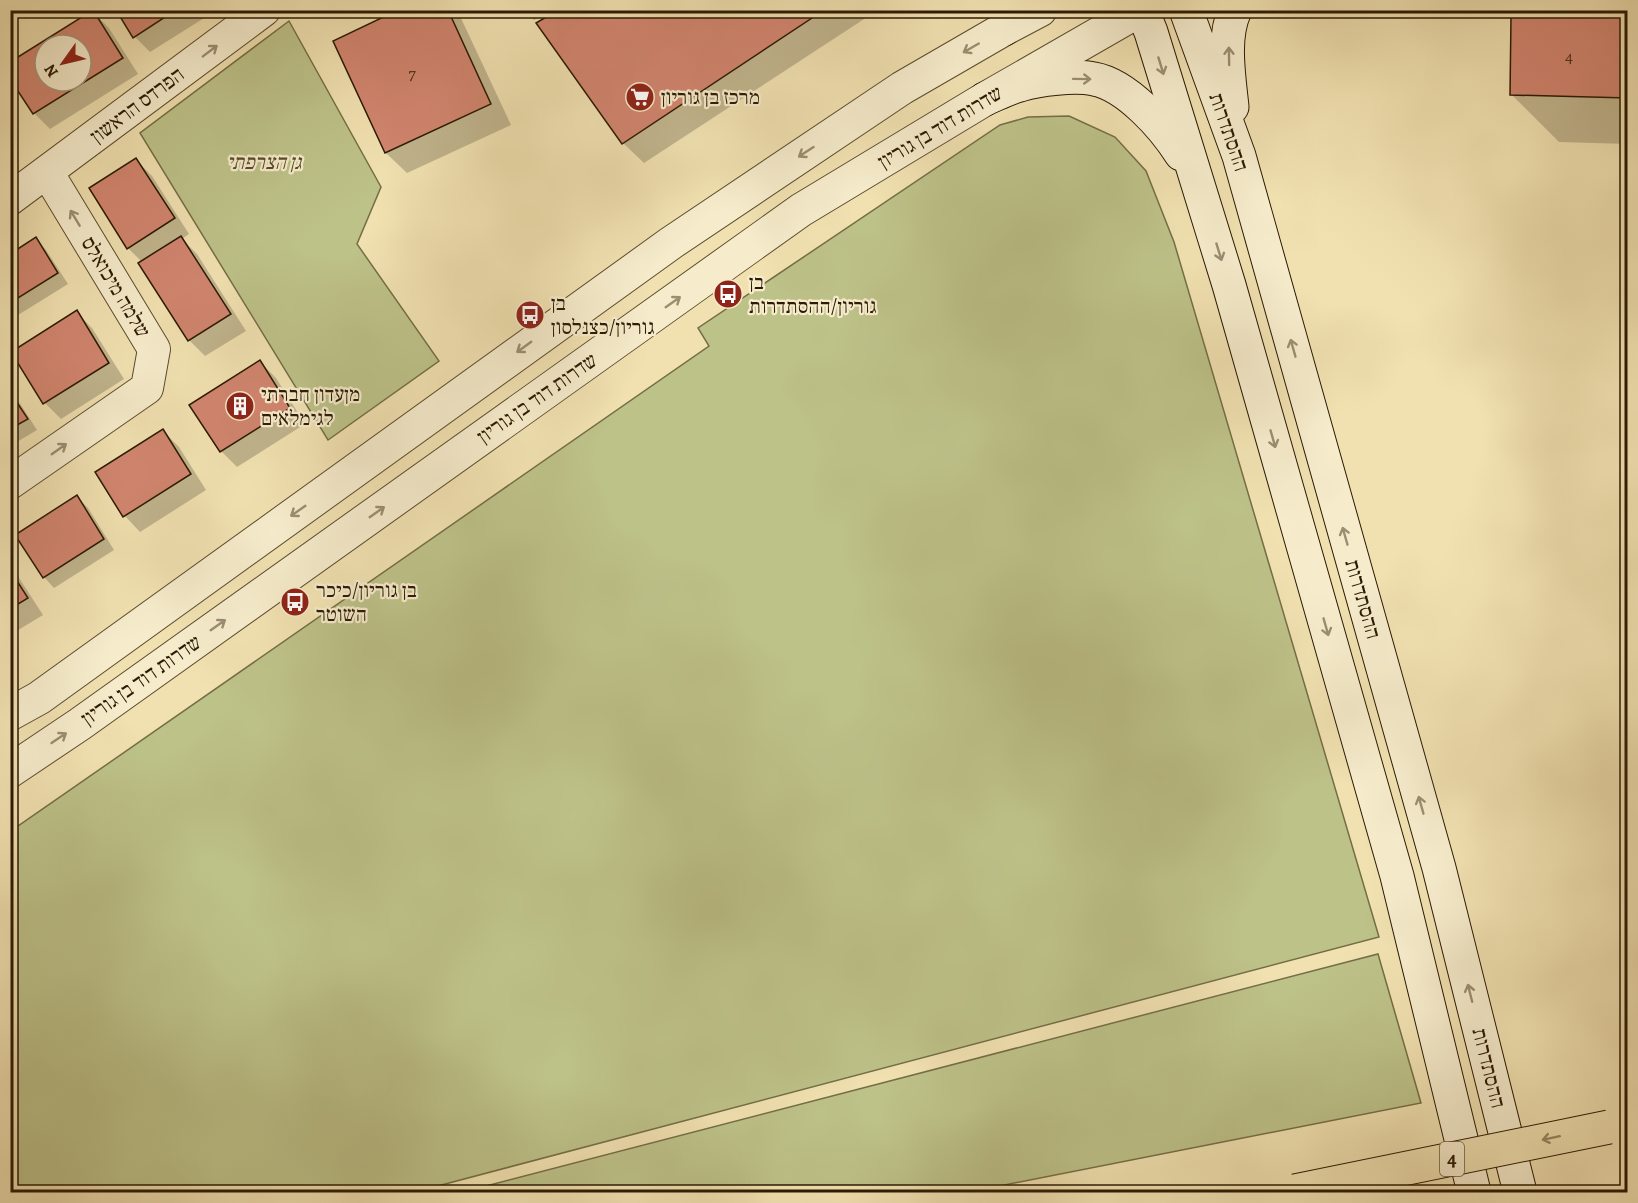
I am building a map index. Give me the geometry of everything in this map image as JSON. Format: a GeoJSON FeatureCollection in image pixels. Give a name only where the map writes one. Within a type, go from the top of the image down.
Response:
{"type":"FeatureCollection","features":[{"type":"Feature","properties":{"kind":"highway","name":"4"},"geometry":{"type":"LineString","coordinates":[[1295,1191],[1609,1127]]}},
{"type":"Feature","properties":{"kind":"main road","name":"שדרות דוד בן גוריון"},"geometry":{"type":"LineString","coordinates":[[10,714],[39,698],[671,243],[902,88],[1012,20],[1040,10]]}},
{"type":"Feature","properties":{"kind":"main road","name":"שדרות דוד בן גוריון"},"geometry":{"type":"LineString","coordinates":[[10,771],[90,717],[801,210],[985,99],[1141,10]]}},
{"type":"Feature","properties":{"kind":"main road","name":"ההסתדרות"},"geometry":{"type":"LineString","coordinates":[[1141,10],[1151,32],[1229,285],[1397,876],[1474,1192]]}},
{"type":"Feature","properties":{"kind":"main road","name":"ההסתדרות"},"geometry":{"type":"LineString","coordinates":[[1186,10],[1239,156],[1439,868],[1520,1192]]}},
{"type":"Feature","properties":{"kind":"main road"},"geometry":{"type":"LineString","coordinates":[[1235,10],[1230,20],[1229,51],[1233,118],[1239,156]]}},
{"type":"Feature","properties":{"kind":"main road"},"geometry":{"type":"LineString","coordinates":[[985,99],[1021,84],[1072,78],[1095,79],[1125,94],[1149,115],[1179,152],[1200,192]]}},
{"type":"Feature","properties":{"kind":"street","name":"הפרדס הראשון"},"geometry":{"type":"LineString","coordinates":[[10,199],[264,10]]}},
{"type":"Feature","properties":{"kind":"street","name":"שלמה מיכואלס"},"geometry":{"type":"LineString","coordinates":[[10,483],[147,388],[154,349],[47,172]]}},
{"type":"Feature","properties":{"kind":"green space","name":"גן הצרפתי"},"geometry":{"type":"Polygon","coordinates":[[[289,21],[381,187],[357,244],[439,361],[328,440],[140,133],[289,21]]]}},
{"type":"Feature","properties":{"kind":"green space"},"geometry":{"type":"Polygon","coordinates":[[[1069,116],[1115,137],[1146,171],[1174,242],[1379,937],[415,1192],[11,1192],[11,831],[709,346],[698,328],[1000,125],[1028,117],[1069,116]]]}},
{"type":"Feature","properties":{"kind":"green space"},"geometry":{"type":"Polygon","coordinates":[[[1378,954],[1421,1103],[969,1192],[463,1192],[1378,954]]]}},
{"type":"Feature","properties":{"kind":"building"},"geometry":{"type":"Polygon","coordinates":[[[93,10],[123,58],[93,77],[93,33],[56,33],[93,10]]]}},
{"type":"Feature","properties":{"kind":"building"},"geometry":{"type":"Polygon","coordinates":[[[116,10],[176,10],[133,38],[116,10]]]}},
{"type":"Feature","properties":{"kind":"building"},"geometry":{"type":"Polygon","coordinates":[[[398,10],[448,10],[491,104],[385,153],[333,41],[398,10]]]}},
{"type":"Feature","properties":{"kind":"building","name":"מרכז בן גוריון"},"geometry":{"type":"Polygon","coordinates":[[[558,10],[824,10],[622,144],[536,23],[558,10]]]}},
{"type":"Feature","properties":{"kind":"building"},"geometry":{"type":"Polygon","coordinates":[[[1525,10],[1628,10],[1628,98],[1510,95],[1511,17],[1525,17],[1525,10]]]}},
{"type":"Feature","properties":{"kind":"building"},"geometry":{"type":"Polygon","coordinates":[[[33,48],[33,93],[67,93],[33,114],[10,79],[10,62],[33,48]]]}},
{"type":"Feature","properties":{"kind":"building"},"geometry":{"type":"Polygon","coordinates":[[[136,158],[175,218],[127,249],[89,188],[136,158]]]}},
{"type":"Feature","properties":{"kind":"building"},"geometry":{"type":"Polygon","coordinates":[[[181,236],[231,314],[188,341],[138,263],[181,236]]]}},
{"type":"Feature","properties":{"kind":"building"},"geometry":{"type":"Polygon","coordinates":[[[36,237],[58,273],[10,303],[10,254],[36,237]]]}},
{"type":"Feature","properties":{"kind":"building"},"geometry":{"type":"Polygon","coordinates":[[[77,310],[109,363],[43,404],[11,352],[77,310]]]}},
{"type":"Feature","properties":{"kind":"building","name":"מןעדון חברתי לגימלאים"},"geometry":{"type":"Polygon","coordinates":[[[260,360],[290,408],[220,452],[189,405],[260,360]]]}},
{"type":"Feature","properties":{"kind":"building"},"geometry":{"type":"Polygon","coordinates":[[[10,392],[28,419],[10,429],[10,392]]]}},
{"type":"Feature","properties":{"kind":"building"},"geometry":{"type":"Polygon","coordinates":[[[163,429],[191,474],[123,517],[95,472],[163,429]]]}},
{"type":"Feature","properties":{"kind":"building"},"geometry":{"type":"Polygon","coordinates":[[[77,495],[104,539],[43,578],[15,535],[77,495]]]}},
{"type":"Feature","properties":{"kind":"building"},"geometry":{"type":"Polygon","coordinates":[[[10,570],[28,598],[10,609],[10,570]]]}},
{"type":"Feature","properties":{"kind":"place","name":"מרכז בן גוריון"},"geometry":{"type":"Point","coordinates":[640,97]}},
{"type":"Feature","properties":{"kind":"place","name":"בן גוריון/ההסתדרות"},"geometry":{"type":"Point","coordinates":[728,294]}},
{"type":"Feature","properties":{"kind":"place","name":"בן גוריון/כצנלסון"},"geometry":{"type":"Point","coordinates":[530,315]}},
{"type":"Feature","properties":{"kind":"place","name":"מןעדון חברתי לגימלאים"},"geometry":{"type":"Point","coordinates":[240,406]}},
{"type":"Feature","properties":{"kind":"place","name":"בן גוריון/כיכר השוטר"},"geometry":{"type":"Point","coordinates":[295,602]}}]}
